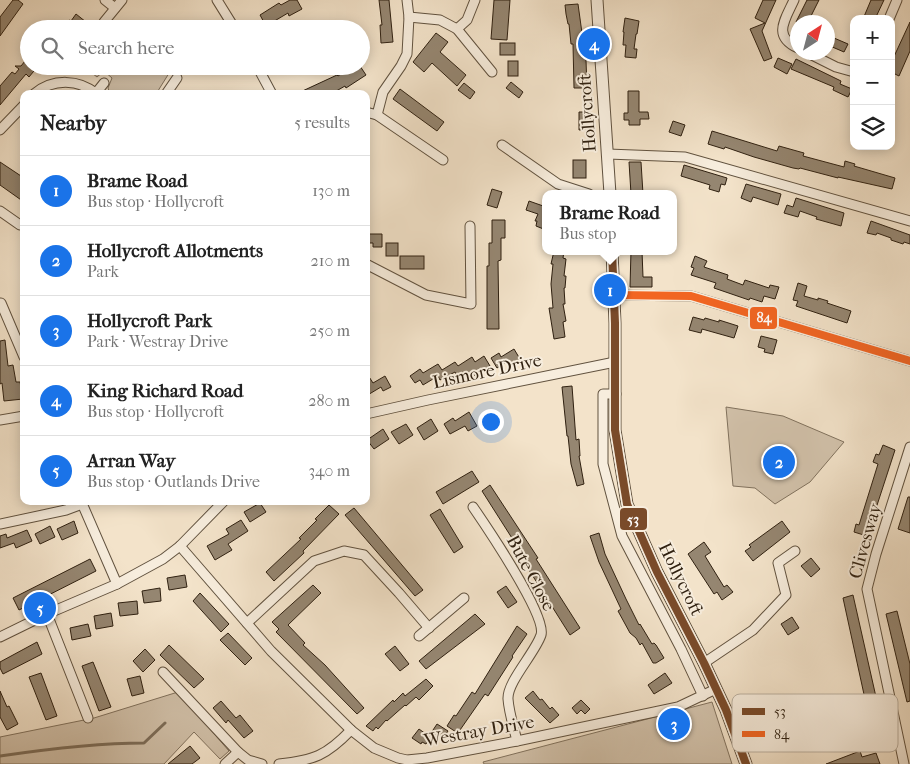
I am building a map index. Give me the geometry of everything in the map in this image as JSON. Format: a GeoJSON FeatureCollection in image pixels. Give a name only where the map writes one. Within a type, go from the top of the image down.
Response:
{"type":"FeatureCollection","features":[{"type":"Feature","properties":{"kind":"street"},"geometry":{"type":"LineString","coordinates":[[105,0],[116,8]]}},
{"type":"Feature","properties":{"kind":"street"},"geometry":{"type":"LineString","coordinates":[[106,20],[122,0]]}},
{"type":"Feature","properties":{"kind":"street"},"geometry":{"type":"LineString","coordinates":[[217,0],[229,20]]}},
{"type":"Feature","properties":{"kind":"street"},"geometry":{"type":"LineString","coordinates":[[377,115],[383,92],[407,54],[409,17],[407,0]]}},
{"type":"Feature","properties":{"kind":"street"},"geometry":{"type":"LineString","coordinates":[[456,29],[467,20],[475,0]]}},
{"type":"Feature","properties":{"kind":"street","name":"Hollycroft"},"geometry":{"type":"LineString","coordinates":[[597,0],[610,190]]}},
{"type":"Feature","properties":{"kind":"street"},"geometry":{"type":"LineString","coordinates":[[790,45],[783,37],[782,27],[794,0]]}},
{"type":"Feature","properties":{"kind":"street"},"geometry":{"type":"LineString","coordinates":[[891,15],[897,0]]}},
{"type":"Feature","properties":{"kind":"street"},"geometry":{"type":"LineString","coordinates":[[409,17],[440,20],[456,29],[492,72]]}},
{"type":"Feature","properties":{"kind":"street"},"geometry":{"type":"LineString","coordinates":[[822,60],[850,71]]}},
{"type":"Feature","properties":{"kind":"street"},"geometry":{"type":"LineString","coordinates":[[262,75],[270,90]]}},
{"type":"Feature","properties":{"kind":"street"},"geometry":{"type":"LineString","coordinates":[[169,90],[177,78]]}},
{"type":"Feature","properties":{"kind":"street"},"geometry":{"type":"LineString","coordinates":[[40,90],[61,82],[75,82],[92,90]]}},
{"type":"Feature","properties":{"kind":"street"},"geometry":{"type":"LineString","coordinates":[[99,90],[104,83]]}},
{"type":"Feature","properties":{"kind":"street"},"geometry":{"type":"LineString","coordinates":[[0,130],[20,109]]}},
{"type":"Feature","properties":{"kind":"street"},"geometry":{"type":"LineString","coordinates":[[370,113],[377,115],[443,160]]}},
{"type":"Feature","properties":{"kind":"street"},"geometry":{"type":"LineString","coordinates":[[502,145],[558,184],[577,190]]}},
{"type":"Feature","properties":{"kind":"street"},"geometry":{"type":"LineString","coordinates":[[608,154],[685,157],[910,221]]}},
{"type":"Feature","properties":{"kind":"street"},"geometry":{"type":"LineString","coordinates":[[0,211],[20,225]]}},
{"type":"Feature","properties":{"kind":"street"},"geometry":{"type":"LineString","coordinates":[[370,266],[426,295],[471,304],[470,226]]}},
{"type":"Feature","properties":{"kind":"street","name":"Hollycroft"},"geometry":{"type":"LineString","coordinates":[[612,255],[616,394],[615,430],[627,504],[657,572],[704,663],[732,726]]}},
{"type":"Feature","properties":{"kind":"street"},"geometry":{"type":"LineString","coordinates":[[614,295],[691,296],[910,361]]}},
{"type":"Feature","properties":{"kind":"street"},"geometry":{"type":"LineString","coordinates":[[1,303],[20,348]]}},
{"type":"Feature","properties":{"kind":"street","name":"Lismore Drive"},"geometry":{"type":"LineString","coordinates":[[370,413],[614,362]]}},
{"type":"Feature","properties":{"kind":"street"},"geometry":{"type":"LineString","coordinates":[[616,394],[603,394],[603,464],[622,536],[681,649],[703,696]]}},
{"type":"Feature","properties":{"kind":"street"},"geometry":{"type":"LineString","coordinates":[[0,420],[20,417]]}},
{"type":"Feature","properties":{"kind":"street","name":"Clivesway"},"geometry":{"type":"LineString","coordinates":[[889,694],[867,589],[910,446]]}},
{"type":"Feature","properties":{"kind":"street"},"geometry":{"type":"LineString","coordinates":[[0,524],[66,510],[77,505]]}},
{"type":"Feature","properties":{"kind":"street"},"geometry":{"type":"LineString","coordinates":[[83,505],[117,584]]}},
{"type":"Feature","properties":{"kind":"street"},"geometry":{"type":"LineString","coordinates":[[0,638],[47,614],[117,584],[163,560],[180,546],[220,505]]}},
{"type":"Feature","properties":{"kind":"street","name":"Bute Close"},"geometry":{"type":"LineString","coordinates":[[473,507],[505,554],[516,578],[533,604],[540,622],[541,634],[514,682],[508,698],[517,741]]}},
{"type":"Feature","properties":{"kind":"street","name":"Westray Drive"},"geometry":{"type":"LineString","coordinates":[[180,546],[271,651],[351,730],[372,747],[383,753],[408,760],[517,741],[678,707],[716,689]]}},
{"type":"Feature","properties":{"kind":"street"},"geometry":{"type":"LineString","coordinates":[[704,663],[753,630],[786,595],[778,564],[795,551]]}},
{"type":"Feature","properties":{"kind":"street"},"geometry":{"type":"LineString","coordinates":[[247,623],[314,561],[344,552],[364,555],[429,628]]}},
{"type":"Feature","properties":{"kind":"street"},"geometry":{"type":"LineString","coordinates":[[419,636],[464,598]]}},
{"type":"Feature","properties":{"kind":"street"},"geometry":{"type":"LineString","coordinates":[[47,614],[88,718]]}},
{"type":"Feature","properties":{"kind":"street"},"geometry":{"type":"LineString","coordinates":[[163,672],[238,752],[248,760],[262,764]]}},
{"type":"Feature","properties":{"kind":"street"},"geometry":{"type":"LineString","coordinates":[[279,764],[304,761],[327,752],[351,730]]}},
{"type":"Feature","properties":{"kind":"street","name":"Clivesway"},"geometry":{"type":"LineString","coordinates":[[898,736],[904,764]]}},
{"type":"Feature","properties":{"kind":"street"},"geometry":{"type":"LineString","coordinates":[[225,764],[238,752]]}},
{"type":"Feature","properties":{"kind":"street","name":"Hollycroft"},"geometry":{"type":"LineString","coordinates":[[742,752],[746,764]]}},
{"type":"Feature","properties":{"kind":"shaded area"},"geometry":{"type":"Polygon","coordinates":[[[109,75],[168,75],[158,90],[109,90],[112,78],[109,75]]]}},
{"type":"Feature","properties":{"kind":"shaded area"},"geometry":{"type":"Polygon","coordinates":[[[726,407],[783,416],[844,442],[810,482],[775,504],[755,488],[733,486],[726,407]]]}},
{"type":"Feature","properties":{"kind":"shaded area"},"geometry":{"type":"Polygon","coordinates":[[[178,692],[229,751],[220,759],[194,732],[164,764],[0,764],[0,737],[94,718],[178,692]]]}},
{"type":"Feature","properties":{"kind":"shaded area"},"geometry":{"type":"Polygon","coordinates":[[[712,702],[732,764],[484,764],[483,762],[712,702]]]}},
{"type":"Feature","properties":{"kind":"building"},"geometry":{"type":"Polygon","coordinates":[[[13,0],[18,0],[23,4],[0,36],[0,17],[13,0]]]}},
{"type":"Feature","properties":{"kind":"building"},"geometry":{"type":"Polygon","coordinates":[[[290,0],[297,0],[302,9],[289,16],[288,13],[276,20],[263,20],[260,15],[279,3],[281,5],[290,0]]]}},
{"type":"Feature","properties":{"kind":"building"},"geometry":{"type":"Polygon","coordinates":[[[379,0],[389,0],[393,42],[381,43],[380,25],[382,25],[379,0]]]}},
{"type":"Feature","properties":{"kind":"building"},"geometry":{"type":"Polygon","coordinates":[[[494,0],[510,0],[507,40],[491,39],[494,0]]]}},
{"type":"Feature","properties":{"kind":"building"},"geometry":{"type":"Polygon","coordinates":[[[763,0],[776,0],[762,31],[772,58],[764,61],[750,29],[765,23],[755,18],[763,0]]]}},
{"type":"Feature","properties":{"kind":"building"},"geometry":{"type":"Polygon","coordinates":[[[807,0],[819,0],[812,15],[800,15],[807,0]]]}},
{"type":"Feature","properties":{"kind":"building"},"geometry":{"type":"Polygon","coordinates":[[[871,0],[884,0],[877,15],[865,15],[871,0]]]}},
{"type":"Feature","properties":{"kind":"building"},"geometry":{"type":"Polygon","coordinates":[[[578,4],[582,33],[585,33],[587,88],[574,88],[573,44],[571,44],[565,5],[578,4]]]}},
{"type":"Feature","properties":{"kind":"building"},"geometry":{"type":"Polygon","coordinates":[[[76,14],[84,20],[72,20],[76,14]]]}},
{"type":"Feature","properties":{"kind":"building"},"geometry":{"type":"Polygon","coordinates":[[[625,18],[639,21],[634,49],[637,49],[636,58],[625,57],[626,45],[623,45],[623,32],[625,18]]]}},
{"type":"Feature","properties":{"kind":"building"},"geometry":{"type":"Polygon","coordinates":[[[910,22],[910,51],[899,76],[895,74],[895,54],[910,22]]]}},
{"type":"Feature","properties":{"kind":"building"},"geometry":{"type":"Polygon","coordinates":[[[436,33],[448,42],[440,52],[466,75],[457,86],[432,63],[424,72],[413,62],[436,33]]]}},
{"type":"Feature","properties":{"kind":"building"},"geometry":{"type":"Polygon","coordinates":[[[835,38],[848,44],[844,52],[835,48],[835,38]]]}},
{"type":"Feature","properties":{"kind":"building"},"geometry":{"type":"Polygon","coordinates":[[[500,43],[515,43],[515,55],[500,55],[500,43]]]}},
{"type":"Feature","properties":{"kind":"building"},"geometry":{"type":"Polygon","coordinates":[[[778,58],[792,64],[787,74],[774,67],[778,58]]]}},
{"type":"Feature","properties":{"kind":"building"},"geometry":{"type":"Polygon","coordinates":[[[796,60],[798,60],[841,81],[840,84],[850,88],[850,93],[848,97],[833,90],[834,87],[791,69],[796,60]]]}},
{"type":"Feature","properties":{"kind":"building"},"geometry":{"type":"Polygon","coordinates":[[[508,61],[518,61],[518,76],[508,76],[508,61]]]}},
{"type":"Feature","properties":{"kind":"building"},"geometry":{"type":"Polygon","coordinates":[[[15,66],[20,66],[20,75],[25,75],[0,105],[0,86],[12,72],[15,74],[19,69],[15,66]]]}},
{"type":"Feature","properties":{"kind":"building"},"geometry":{"type":"Polygon","coordinates":[[[337,75],[366,75],[346,88],[345,86],[338,90],[305,90],[337,75]]]}},
{"type":"Feature","properties":{"kind":"building"},"geometry":{"type":"Polygon","coordinates":[[[511,82],[523,92],[519,98],[506,88],[511,82]]]}},
{"type":"Feature","properties":{"kind":"building"},"geometry":{"type":"Polygon","coordinates":[[[464,83],[475,92],[470,99],[458,90],[464,83]]]}},
{"type":"Feature","properties":{"kind":"building"},"geometry":{"type":"Polygon","coordinates":[[[400,89],[444,122],[437,131],[393,99],[400,89]]]}},
{"type":"Feature","properties":{"kind":"building"},"geometry":{"type":"Polygon","coordinates":[[[628,91],[639,91],[639,112],[648,112],[649,119],[640,119],[640,125],[629,125],[629,120],[624,120],[624,113],[628,113],[628,91]]]}},
{"type":"Feature","properties":{"kind":"building"},"geometry":{"type":"Polygon","coordinates":[[[579,112],[590,112],[591,129],[579,130],[579,112]]]}},
{"type":"Feature","properties":{"kind":"building"},"geometry":{"type":"Polygon","coordinates":[[[673,121],[685,125],[681,136],[669,132],[673,121]]]}},
{"type":"Feature","properties":{"kind":"building"},"geometry":{"type":"Polygon","coordinates":[[[712,131],[777,151],[779,146],[804,153],[803,156],[844,167],[845,161],[855,164],[854,166],[895,178],[892,189],[793,168],[725,147],[724,149],[708,144],[712,131]]]}},
{"type":"Feature","properties":{"kind":"building"},"geometry":{"type":"Polygon","coordinates":[[[573,160],[586,160],[586,178],[573,178],[573,160]]]}},
{"type":"Feature","properties":{"kind":"building"},"geometry":{"type":"Polygon","coordinates":[[[0,162],[20,175],[20,199],[0,185],[0,162]]]}},
{"type":"Feature","properties":{"kind":"building"},"geometry":{"type":"Polygon","coordinates":[[[629,162],[641,162],[643,190],[631,190],[629,162]]]}},
{"type":"Feature","properties":{"kind":"building"},"geometry":{"type":"Polygon","coordinates":[[[684,165],[727,178],[725,185],[721,184],[719,192],[709,189],[710,185],[681,176],[684,165]]]}},
{"type":"Feature","properties":{"kind":"building"},"geometry":{"type":"Polygon","coordinates":[[[746,184],[781,194],[778,205],[753,197],[751,202],[741,198],[746,184]]]}},
{"type":"Feature","properties":{"kind":"building"},"geometry":{"type":"Polygon","coordinates":[[[492,189],[502,192],[497,208],[487,205],[492,189]]]}},
{"type":"Feature","properties":{"kind":"building"},"geometry":{"type":"Polygon","coordinates":[[[796,198],[844,213],[841,226],[816,219],[817,217],[800,211],[798,217],[784,213],[787,205],[793,207],[796,198]]]}},
{"type":"Feature","properties":{"kind":"building"},"geometry":{"type":"Polygon","coordinates":[[[529,201],[542,206],[542,228],[536,226],[537,221],[535,221],[538,214],[526,210],[529,201]]]}},
{"type":"Feature","properties":{"kind":"building"},"geometry":{"type":"Polygon","coordinates":[[[492,220],[505,220],[505,238],[501,238],[501,260],[498,261],[499,329],[487,329],[487,266],[489,266],[489,243],[492,243],[492,220]]]}},
{"type":"Feature","properties":{"kind":"building"},"geometry":{"type":"Polygon","coordinates":[[[871,221],[910,235],[910,244],[891,240],[891,238],[877,233],[876,235],[867,233],[871,221]]]}},
{"type":"Feature","properties":{"kind":"building"},"geometry":{"type":"Polygon","coordinates":[[[370,234],[382,234],[382,247],[373,247],[373,243],[370,243],[370,234]]]}},
{"type":"Feature","properties":{"kind":"building"},"geometry":{"type":"Polygon","coordinates":[[[386,243],[398,243],[398,256],[386,256],[386,243]]]}},
{"type":"Feature","properties":{"kind":"building"},"geometry":{"type":"Polygon","coordinates":[[[553,255],[563,255],[563,258],[566,259],[564,276],[566,276],[564,288],[565,304],[563,304],[566,321],[563,322],[565,337],[554,339],[549,308],[553,308],[551,284],[553,264],[551,264],[553,255]]]}},
{"type":"Feature","properties":{"kind":"building"},"geometry":{"type":"Polygon","coordinates":[[[631,255],[642,255],[643,277],[652,277],[652,287],[630,287],[631,255]]]}},
{"type":"Feature","properties":{"kind":"building"},"geometry":{"type":"Polygon","coordinates":[[[400,256],[424,256],[424,269],[400,269],[400,256]]]}},
{"type":"Feature","properties":{"kind":"building"},"geometry":{"type":"Polygon","coordinates":[[[695,256],[707,261],[704,267],[728,275],[727,279],[743,285],[745,280],[769,288],[770,285],[779,287],[775,299],[764,296],[762,302],[750,298],[749,300],[714,288],[716,283],[691,275],[694,268],[691,267],[695,256]]]}},
{"type":"Feature","properties":{"kind":"building"},"geometry":{"type":"Polygon","coordinates":[[[798,283],[807,286],[804,296],[828,301],[827,303],[851,311],[847,323],[796,306],[798,301],[793,300],[798,283]]]}},
{"type":"Feature","properties":{"kind":"building"},"geometry":{"type":"Polygon","coordinates":[[[693,317],[719,322],[719,320],[738,326],[734,338],[702,329],[701,333],[689,330],[693,317]]]}},
{"type":"Feature","properties":{"kind":"building"},"geometry":{"type":"Polygon","coordinates":[[[761,336],[777,340],[773,354],[764,352],[765,349],[758,347],[761,336]]]}},
{"type":"Feature","properties":{"kind":"building"},"geometry":{"type":"Polygon","coordinates":[[[5,340],[8,366],[13,365],[16,382],[20,382],[20,399],[4,401],[2,383],[0,384],[0,341],[5,340]]]}},
{"type":"Feature","properties":{"kind":"building"},"geometry":{"type":"Polygon","coordinates":[[[514,349],[520,359],[511,364],[509,360],[497,368],[491,358],[499,353],[501,357],[514,349]]]}},
{"type":"Feature","properties":{"kind":"building"},"geometry":{"type":"Polygon","coordinates":[[[484,356],[490,366],[475,376],[472,371],[468,374],[466,371],[458,377],[455,372],[440,380],[438,376],[423,385],[420,380],[415,383],[410,376],[420,369],[423,373],[438,364],[442,370],[455,362],[458,366],[472,357],[475,362],[484,356]]]}},
{"type":"Feature","properties":{"kind":"building"},"geometry":{"type":"Polygon","coordinates":[[[385,376],[391,387],[383,391],[381,387],[370,394],[370,378],[373,383],[385,376]]]}},
{"type":"Feature","properties":{"kind":"building"},"geometry":{"type":"Polygon","coordinates":[[[572,386],[576,440],[579,439],[579,456],[584,484],[577,486],[571,464],[562,387],[572,386]]]}},
{"type":"Feature","properties":{"kind":"building"},"geometry":{"type":"Polygon","coordinates":[[[469,412],[477,426],[468,431],[465,426],[450,434],[444,424],[453,418],[455,421],[469,412]]]}},
{"type":"Feature","properties":{"kind":"building"},"geometry":{"type":"Polygon","coordinates":[[[431,419],[438,431],[424,440],[417,428],[431,419]]]}},
{"type":"Feature","properties":{"kind":"building"},"geometry":{"type":"Polygon","coordinates":[[[406,424],[413,435],[399,444],[391,432],[406,424]]]}},
{"type":"Feature","properties":{"kind":"building"},"geometry":{"type":"Polygon","coordinates":[[[383,429],[389,439],[374,449],[370,444],[370,438],[383,429]]]}},
{"type":"Feature","properties":{"kind":"building"},"geometry":{"type":"Polygon","coordinates":[[[883,445],[895,450],[867,536],[854,532],[856,524],[859,525],[878,464],[873,462],[876,454],[879,455],[883,445]]]}},
{"type":"Feature","properties":{"kind":"building"},"geometry":{"type":"Polygon","coordinates":[[[472,471],[479,482],[443,504],[436,492],[472,471]]]}},
{"type":"Feature","properties":{"kind":"building"},"geometry":{"type":"Polygon","coordinates":[[[490,485],[538,558],[536,559],[580,628],[570,635],[529,570],[531,568],[482,491],[490,485]]]}},
{"type":"Feature","properties":{"kind":"building"},"geometry":{"type":"Polygon","coordinates":[[[908,497],[910,497],[910,533],[898,529],[908,497]]]}},
{"type":"Feature","properties":{"kind":"building"},"geometry":{"type":"Polygon","coordinates":[[[256,505],[261,505],[266,512],[250,522],[244,512],[256,505]]]}},
{"type":"Feature","properties":{"kind":"building"},"geometry":{"type":"Polygon","coordinates":[[[329,505],[339,514],[303,551],[304,553],[274,581],[266,572],[301,539],[299,538],[329,505]]]}},
{"type":"Feature","properties":{"kind":"building"},"geometry":{"type":"Polygon","coordinates":[[[354,508],[423,590],[415,596],[345,515],[354,508]]]}},
{"type":"Feature","properties":{"kind":"building"},"geometry":{"type":"Polygon","coordinates":[[[440,509],[463,547],[454,553],[430,515],[440,509]]]}},
{"type":"Feature","properties":{"kind":"building"},"geometry":{"type":"Polygon","coordinates":[[[241,520],[248,531],[228,544],[232,550],[215,560],[207,546],[229,534],[226,529],[241,520]]]}},
{"type":"Feature","properties":{"kind":"building"},"geometry":{"type":"Polygon","coordinates":[[[74,521],[78,533],[62,540],[57,529],[74,521]]]}},
{"type":"Feature","properties":{"kind":"building"},"geometry":{"type":"Polygon","coordinates":[[[782,521],[790,532],[753,561],[745,551],[751,547],[749,545],[782,521]]]}},
{"type":"Feature","properties":{"kind":"building"},"geometry":{"type":"Polygon","coordinates":[[[50,526],[55,537],[40,544],[35,534],[50,526]]]}},
{"type":"Feature","properties":{"kind":"building"},"geometry":{"type":"Polygon","coordinates":[[[27,530],[32,541],[16,548],[14,543],[0,548],[0,536],[6,534],[7,538],[27,530]]]}},
{"type":"Feature","properties":{"kind":"building"},"geometry":{"type":"Polygon","coordinates":[[[599,533],[605,554],[639,625],[664,658],[656,663],[653,663],[642,643],[640,645],[630,633],[618,611],[621,609],[599,562],[590,536],[599,533]]]}},
{"type":"Feature","properties":{"kind":"building"},"geometry":{"type":"Polygon","coordinates":[[[704,542],[711,552],[705,556],[724,587],[727,585],[733,592],[722,600],[717,592],[714,594],[688,554],[704,542]]]}},
{"type":"Feature","properties":{"kind":"building"},"geometry":{"type":"Polygon","coordinates":[[[811,558],[820,569],[811,577],[801,566],[811,558]]]}},
{"type":"Feature","properties":{"kind":"building"},"geometry":{"type":"Polygon","coordinates":[[[90,559],[96,571],[19,610],[13,598],[90,559]]]}},
{"type":"Feature","properties":{"kind":"building"},"geometry":{"type":"Polygon","coordinates":[[[185,575],[187,587],[169,590],[167,578],[185,575]]]}},
{"type":"Feature","properties":{"kind":"building"},"geometry":{"type":"Polygon","coordinates":[[[313,585],[321,593],[288,625],[305,643],[303,645],[325,665],[364,708],[357,714],[276,632],[279,629],[272,622],[313,585]]]}},
{"type":"Feature","properties":{"kind":"building"},"geometry":{"type":"Polygon","coordinates":[[[506,586],[517,602],[508,608],[497,592],[506,586]]]}},
{"type":"Feature","properties":{"kind":"building"},"geometry":{"type":"Polygon","coordinates":[[[160,588],[161,601],[144,603],[142,591],[160,588]]]}},
{"type":"Feature","properties":{"kind":"building"},"geometry":{"type":"Polygon","coordinates":[[[200,593],[229,624],[221,632],[193,601],[200,593]]]}},
{"type":"Feature","properties":{"kind":"building"},"geometry":{"type":"Polygon","coordinates":[[[853,595],[875,694],[864,694],[843,598],[853,595]]]}},
{"type":"Feature","properties":{"kind":"building"},"geometry":{"type":"Polygon","coordinates":[[[137,601],[138,614],[120,616],[118,603],[137,601]]]}},
{"type":"Feature","properties":{"kind":"building"},"geometry":{"type":"Polygon","coordinates":[[[897,611],[910,664],[910,701],[907,702],[886,614],[897,611]]]}},
{"type":"Feature","properties":{"kind":"building"},"geometry":{"type":"Polygon","coordinates":[[[111,613],[113,626],[96,629],[94,616],[111,613]]]}},
{"type":"Feature","properties":{"kind":"building"},"geometry":{"type":"Polygon","coordinates":[[[475,614],[485,624],[426,669],[419,661],[475,614]]]}},
{"type":"Feature","properties":{"kind":"building"},"geometry":{"type":"Polygon","coordinates":[[[792,617],[799,628],[788,635],[781,624],[792,617]]]}},
{"type":"Feature","properties":{"kind":"building"},"geometry":{"type":"Polygon","coordinates":[[[88,624],[91,636],[72,640],[70,628],[88,624]]]}},
{"type":"Feature","properties":{"kind":"building"},"geometry":{"type":"Polygon","coordinates":[[[517,626],[527,634],[488,696],[485,694],[460,730],[458,728],[456,732],[447,726],[472,692],[475,694],[517,626]]]}},
{"type":"Feature","properties":{"kind":"building"},"geometry":{"type":"Polygon","coordinates":[[[228,633],[252,658],[245,665],[220,640],[228,633]]]}},
{"type":"Feature","properties":{"kind":"building"},"geometry":{"type":"Polygon","coordinates":[[[37,642],[42,654],[3,674],[0,662],[37,642]]]}},
{"type":"Feature","properties":{"kind":"building"},"geometry":{"type":"Polygon","coordinates":[[[169,645],[204,679],[194,688],[160,655],[169,645]]]}},
{"type":"Feature","properties":{"kind":"building"},"geometry":{"type":"Polygon","coordinates":[[[395,646],[409,664],[400,671],[385,654],[395,646]]]}},
{"type":"Feature","properties":{"kind":"building"},"geometry":{"type":"Polygon","coordinates":[[[145,649],[155,660],[143,672],[133,661],[145,649]]]}},
{"type":"Feature","properties":{"kind":"building"},"geometry":{"type":"Polygon","coordinates":[[[93,662],[111,707],[99,711],[82,666],[93,662]]]}},
{"type":"Feature","properties":{"kind":"building"},"geometry":{"type":"Polygon","coordinates":[[[41,673],[57,716],[46,720],[29,677],[41,673]]]}},
{"type":"Feature","properties":{"kind":"building"},"geometry":{"type":"Polygon","coordinates":[[[665,673],[672,683],[654,694],[648,685],[665,673]]]}},
{"type":"Feature","properties":{"kind":"building"},"geometry":{"type":"Polygon","coordinates":[[[140,676],[144,693],[132,696],[127,679],[140,676]]]}},
{"type":"Feature","properties":{"kind":"building"},"geometry":{"type":"Polygon","coordinates":[[[426,679],[433,686],[419,700],[416,697],[386,720],[378,729],[376,727],[373,731],[366,726],[393,700],[394,702],[403,693],[405,696],[426,679]]]}},
{"type":"Feature","properties":{"kind":"building"},"geometry":{"type":"Polygon","coordinates":[[[0,691],[7,707],[9,706],[18,724],[7,730],[0,717],[0,691]]]}},
{"type":"Feature","properties":{"kind":"building"},"geometry":{"type":"Polygon","coordinates":[[[533,691],[540,700],[542,699],[550,709],[552,707],[559,715],[550,723],[525,698],[533,691]]]}},
{"type":"Feature","properties":{"kind":"building"},"geometry":{"type":"Polygon","coordinates":[[[581,700],[590,709],[585,714],[581,710],[577,714],[572,708],[581,700]]]}},
{"type":"Feature","properties":{"kind":"building"},"geometry":{"type":"Polygon","coordinates":[[[221,701],[236,718],[240,715],[253,731],[244,738],[228,720],[226,723],[213,708],[221,701]]]}},
{"type":"Feature","properties":{"kind":"building"},"geometry":{"type":"Polygon","coordinates":[[[437,724],[448,731],[443,738],[440,735],[438,738],[431,733],[437,724]]]}},
{"type":"Feature","properties":{"kind":"building"},"geometry":{"type":"Polygon","coordinates":[[[419,729],[430,737],[426,744],[422,742],[421,744],[412,738],[419,729]]]}},
{"type":"Feature","properties":{"kind":"building"},"geometry":{"type":"Polygon","coordinates":[[[190,746],[200,758],[192,764],[168,764],[190,746]]]}},
{"type":"Feature","properties":{"kind":"building"},"geometry":{"type":"Polygon","coordinates":[[[860,752],[862,757],[876,753],[880,764],[826,764],[860,752]]]}},
{"type":"Feature","properties":{"kind":"waterway"},"geometry":{"type":"LineString","coordinates":[[0,756],[72,747],[144,743],[165,723]]}},
{"type":"Feature","properties":{"kind":"transit line","name":"53"},"geometry":{"type":"LineString","coordinates":[[612,255],[615,323],[615,430],[627,504],[657,572],[704,663],[732,726]]}},
{"type":"Feature","properties":{"kind":"transit line","name":"84"},"geometry":{"type":"LineString","coordinates":[[614,295],[691,296],[910,361]]}},
{"type":"Feature","properties":{"kind":"transit line","name":"53"},"geometry":{"type":"LineString","coordinates":[[742,752],[746,764]]}},
{"type":"Feature","properties":{"kind":"place","name":"King Richard Road"},"geometry":{"type":"Point","coordinates":[594,44]}},
{"type":"Feature","properties":{"kind":"place","name":"Brame Road"},"geometry":{"type":"Point","coordinates":[610,290]}},
{"type":"Feature","properties":{"kind":"place","name":"Hollycroft Allotments"},"geometry":{"type":"Point","coordinates":[779,462]}},
{"type":"Feature","properties":{"kind":"place","name":"Arran Way"},"geometry":{"type":"Point","coordinates":[40,608]}},
{"type":"Feature","properties":{"kind":"place","name":"Hollycroft Park"},"geometry":{"type":"Point","coordinates":[674,724]}}]}
